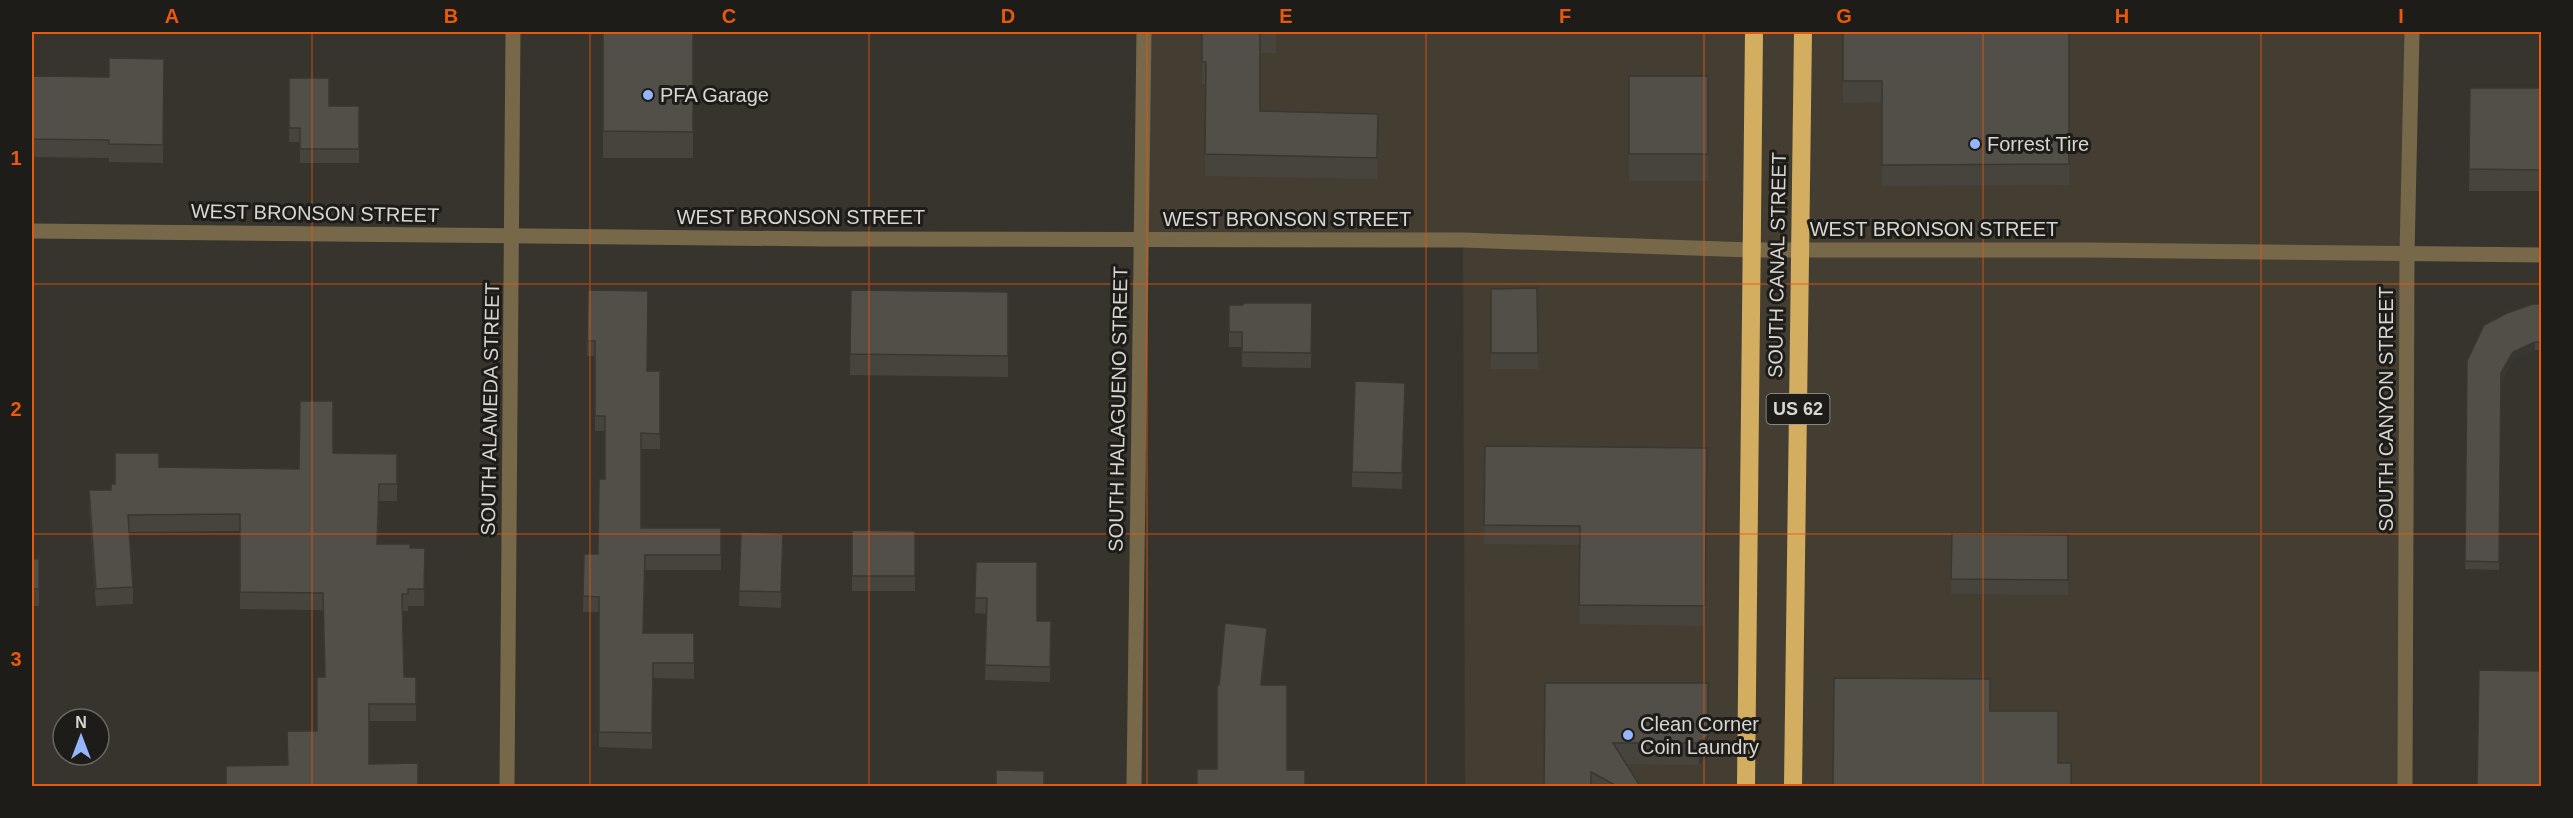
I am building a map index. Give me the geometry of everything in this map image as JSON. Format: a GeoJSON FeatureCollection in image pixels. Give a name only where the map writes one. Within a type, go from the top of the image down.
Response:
{"type":"FeatureCollection","features":[{"type":"Feature","properties":{"kind":"highway","name":"SOUTH CANAL STREET"},"geometry":{"type":"LineString","coordinates":[[1746,786],[1754,32]]}},
{"type":"Feature","properties":{"kind":"highway","name":"SOUTH CANAL STREET"},"geometry":{"type":"LineString","coordinates":[[1793,786],[1803,32]]}},
{"type":"Feature","properties":{"kind":"street","name":"SOUTH ALAMEDA STREET"},"geometry":{"type":"LineString","coordinates":[[507,786],[513,32]]}},
{"type":"Feature","properties":{"kind":"street","name":"SOUTH HALAGUENO STREET"},"geometry":{"type":"LineString","coordinates":[[1134,786],[1144,32]]}},
{"type":"Feature","properties":{"kind":"street","name":"SOUTH CANYON STREET"},"geometry":{"type":"LineString","coordinates":[[2405,786],[2407,254],[2412,32]]}},
{"type":"Feature","properties":{"kind":"street","name":"WEST BRONSON STREET"},"geometry":{"type":"LineString","coordinates":[[32,231],[1140,240],[1463,240],[1800,250],[2089,250],[2541,255]]}},
{"type":"Feature","properties":{"kind":"shaded area"},"geometry":{"type":"Polygon","coordinates":[[[1144,32],[2412,32],[2405,786],[1465,786],[1463,240],[1140,240],[1144,32]]]}},
{"type":"Feature","properties":{"kind":"building","name":"PFA Garage"},"geometry":{"type":"Polygon","coordinates":[[[603,32],[693,32],[693,132],[603,131],[603,32]]]}},
{"type":"Feature","properties":{"kind":"building"},"geometry":{"type":"Polygon","coordinates":[[[1202,32],[1260,32],[1260,111],[1378,114],[1377,158],[1205,154],[1206,62],[1202,62],[1202,32]]]}},
{"type":"Feature","properties":{"kind":"building","name":"Forrest Tire"},"geometry":{"type":"Polygon","coordinates":[[[1843,32],[2069,32],[2069,164],[1882,165],[1882,81],[1843,81],[1843,32]]]}},
{"type":"Feature","properties":{"kind":"building"},"geometry":{"type":"Polygon","coordinates":[[[109,58],[164,59],[163,145],[109,144],[109,140],[32,139],[32,76],[109,77],[109,58]]]}},
{"type":"Feature","properties":{"kind":"building"},"geometry":{"type":"Polygon","coordinates":[[[1629,76],[1708,76],[1708,154],[1629,154],[1629,76]]]}},
{"type":"Feature","properties":{"kind":"building"},"geometry":{"type":"Polygon","coordinates":[[[289,78],[329,78],[329,106],[359,106],[359,149],[300,149],[300,128],[289,128],[289,78]]]}},
{"type":"Feature","properties":{"kind":"building"},"geometry":{"type":"Polygon","coordinates":[[[2470,88],[2541,88],[2541,170],[2469,169],[2470,88]]]}},
{"type":"Feature","properties":{"kind":"building"},"geometry":{"type":"Polygon","coordinates":[[[1537,288],[1538,353],[1491,353],[1491,289],[1537,288]]]}},
{"type":"Feature","properties":{"kind":"building"},"geometry":{"type":"Polygon","coordinates":[[[588,290],[648,291],[647,371],[660,371],[660,434],[641,433],[641,528],[721,528],[721,555],[645,555],[643,633],[694,633],[694,663],[653,663],[652,733],[599,732],[599,597],[583,596],[584,554],[598,554],[599,479],[605,479],[605,416],[595,416],[595,341],[587,341],[588,290]]]}},
{"type":"Feature","properties":{"kind":"building"},"geometry":{"type":"Polygon","coordinates":[[[851,290],[1008,292],[1008,356],[850,354],[851,290]]]}},
{"type":"Feature","properties":{"kind":"building"},"geometry":{"type":"Polygon","coordinates":[[[1243,303],[1312,303],[1311,353],[1242,352],[1242,332],[1229,332],[1229,305],[1243,305],[1243,303]]]}},
{"type":"Feature","properties":{"kind":"building"},"geometry":{"type":"Polygon","coordinates":[[[2533,304],[2541,304],[2541,342],[2535,342],[2513,352],[2501,373],[2499,562],[2465,561],[2467,361],[2484,325],[2507,313],[2533,304]]]}},
{"type":"Feature","properties":{"kind":"building"},"geometry":{"type":"Polygon","coordinates":[[[1355,381],[1405,383],[1402,473],[1352,472],[1355,381]]]}},
{"type":"Feature","properties":{"kind":"building"},"geometry":{"type":"Polygon","coordinates":[[[300,401],[333,401],[333,453],[397,454],[397,484],[379,484],[377,544],[410,544],[410,548],[425,548],[424,589],[408,589],[408,594],[402,594],[404,677],[416,677],[416,704],[369,704],[369,764],[418,763],[418,786],[226,786],[226,766],[288,765],[287,731],[317,731],[317,677],[325,677],[323,593],[240,592],[240,514],[128,515],[133,587],[96,589],[89,490],[111,490],[111,484],[115,484],[115,453],[159,453],[159,467],[299,469],[300,401]]]}},
{"type":"Feature","properties":{"kind":"building"},"geometry":{"type":"Polygon","coordinates":[[[1485,446],[1707,448],[1705,606],[1579,605],[1580,526],[1484,525],[1485,446]]]}},
{"type":"Feature","properties":{"kind":"building"},"geometry":{"type":"Polygon","coordinates":[[[852,530],[915,531],[915,576],[852,576],[852,530]]]}},
{"type":"Feature","properties":{"kind":"building"},"geometry":{"type":"Polygon","coordinates":[[[741,532],[783,534],[781,592],[739,591],[741,532]]]}},
{"type":"Feature","properties":{"kind":"building"},"geometry":{"type":"Polygon","coordinates":[[[1952,534],[2068,535],[2068,580],[1951,579],[1952,534]]]}},
{"type":"Feature","properties":{"kind":"building"},"geometry":{"type":"Polygon","coordinates":[[[32,559],[39,559],[39,589],[32,589],[32,559]]]}},
{"type":"Feature","properties":{"kind":"building"},"geometry":{"type":"Polygon","coordinates":[[[976,562],[1037,562],[1037,621],[1051,621],[1050,667],[985,665],[987,598],[975,598],[976,562]]]}},
{"type":"Feature","properties":{"kind":"building"},"geometry":{"type":"Polygon","coordinates":[[[1225,623],[1267,628],[1261,685],[1287,685],[1287,770],[1305,770],[1305,786],[1197,786],[1197,769],[1217,769],[1217,685],[1219,685],[1225,623]]]}},
{"type":"Feature","properties":{"kind":"building"},"geometry":{"type":"Polygon","coordinates":[[[2479,670],[2541,671],[2541,786],[2477,786],[2479,670]]]}},
{"type":"Feature","properties":{"kind":"building"},"geometry":{"type":"Polygon","coordinates":[[[1834,678],[1990,679],[1990,711],[2058,711],[2058,763],[2071,763],[2071,786],[1833,786],[1834,678]]]}},
{"type":"Feature","properties":{"kind":"building"},"geometry":{"type":"Polygon","coordinates":[[[1545,683],[1708,683],[1708,736],[1699,743],[1613,743],[1640,786],[1617,786],[1591,772],[1591,786],[1544,786],[1545,683]]]}},
{"type":"Feature","properties":{"kind":"building"},"geometry":{"type":"Polygon","coordinates":[[[996,770],[1044,771],[1044,786],[996,786],[996,770]]]}},
{"type":"Feature","properties":{"kind":"place","name":"PFA Garage"},"geometry":{"type":"Point","coordinates":[648,95]}},
{"type":"Feature","properties":{"kind":"place","name":"Forrest Tire"},"geometry":{"type":"Point","coordinates":[1975,144]}},
{"type":"Feature","properties":{"kind":"place","name":"Clean Corner Coin Laundry"},"geometry":{"type":"Point","coordinates":[1628,735]}}]}
